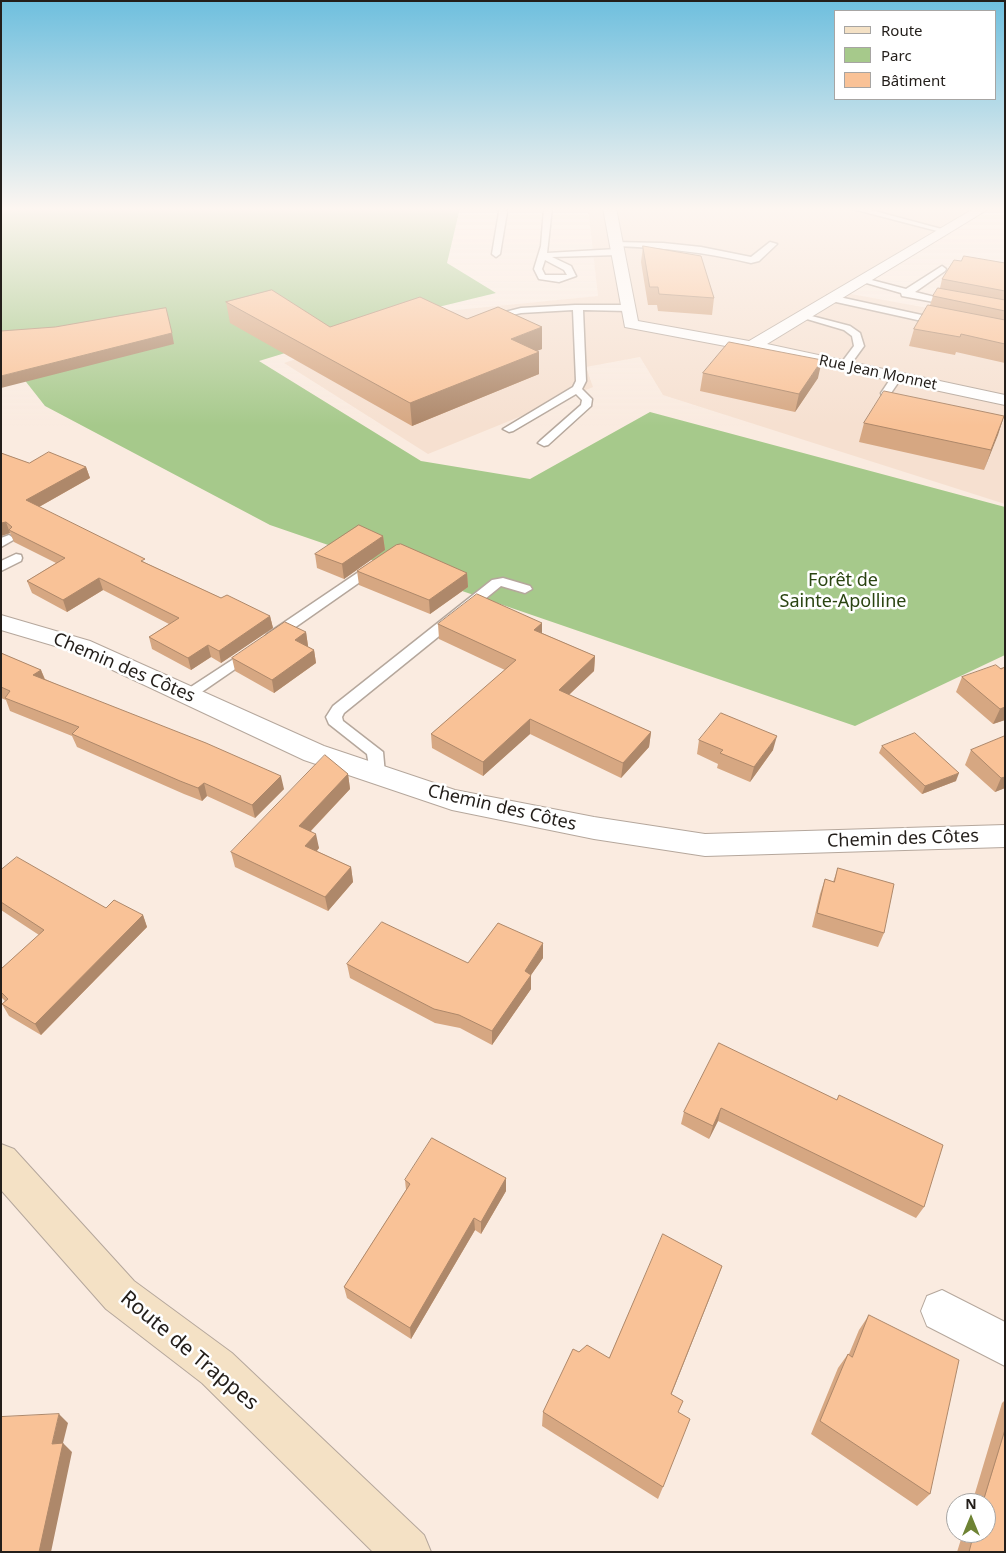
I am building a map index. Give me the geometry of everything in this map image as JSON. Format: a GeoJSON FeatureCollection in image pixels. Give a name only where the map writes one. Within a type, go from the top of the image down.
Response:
{"type":"FeatureCollection","features":[{"type":"Feature","properties":{"kind":"main road","name":"Route de Trappes"},"geometry":{"type":"LineString","coordinates":[[1,1162],[120,1295],[217,1368],[407,1552]]}},
{"type":"Feature","properties":{"kind":"street","name":"Rue Jean Monnet"},"geometry":{"type":"LineString","coordinates":[[623,280],[631,324],[752,346],[1005,400]]}},
{"type":"Feature","properties":{"kind":"street"},"geometry":{"type":"LineString","coordinates":[[752,346],[859,280]]}},
{"type":"Feature","properties":{"kind":"street","name":"Chemin des Côtes"},"geometry":{"type":"LineString","coordinates":[[1,622],[81,646],[314,753],[452,800],[594,828],[705,845],[1005,836]]}},
{"type":"Feature","properties":{"kind":"street"},"geometry":{"type":"LineString","coordinates":[[942,1311],[1005,1345]]}},
{"type":"Feature","properties":{"kind":"lane"},"geometry":{"type":"LineString","coordinates":[[862,280],[906,294],[962,307]]}},
{"type":"Feature","properties":{"kind":"lane"},"geometry":{"type":"LineString","coordinates":[[906,294],[926,280]]}},
{"type":"Feature","properties":{"kind":"lane"},"geometry":{"type":"LineString","coordinates":[[830,298],[947,323]]}},
{"type":"Feature","properties":{"kind":"lane"},"geometry":{"type":"LineString","coordinates":[[509,429],[577,389],[581,381],[578,308]]}},
{"type":"Feature","properties":{"kind":"lane"},"geometry":{"type":"LineString","coordinates":[[474,321],[505,312],[534,309],[628,308]]}},
{"type":"Feature","properties":{"kind":"lane"},"geometry":{"type":"LineString","coordinates":[[803,315],[847,328],[857,335],[859,346],[844,366]]}},
{"type":"Feature","properties":{"kind":"lane"},"geometry":{"type":"LineString","coordinates":[[897,377],[886,393],[888,399],[908,406]]}},
{"type":"Feature","properties":{"kind":"lane"},"geometry":{"type":"LineString","coordinates":[[544,443],[586,406],[587,399],[577,389]]}},
{"type":"Feature","properties":{"kind":"lane"},"geometry":{"type":"LineString","coordinates":[[1,567],[16,558]]}},
{"type":"Feature","properties":{"kind":"lane"},"geometry":{"type":"LineString","coordinates":[[188,695],[384,559]]}},
{"type":"Feature","properties":{"kind":"lane"},"geometry":{"type":"LineString","coordinates":[[377,774],[375,752],[336,724],[334,718],[338,710],[497,583],[503,582],[524,590]]}},
{"type":"Feature","properties":{"kind":"shaded area"},"geometry":{"type":"Polygon","coordinates":[[[596,280],[860,280],[840,292],[1005,322],[1005,504],[663,395],[640,357],[586,367],[593,387],[428,454],[284,363],[436,312],[598,296],[596,280]]]}},
{"type":"Feature","properties":{"kind":"green space","name":"Forêt de Sainte-Apolline"},"geometry":{"type":"Polygon","coordinates":[[[1,280],[476,280],[496,293],[426,310],[259,361],[421,461],[530,479],[650,412],[1005,507],[1005,655],[855,726],[270,525],[45,406],[1,350],[1,280]]]}},
{"type":"Feature","properties":{"kind":"building"},"geometry":{"type":"Polygon","coordinates":[[[649,280],[709,280],[714,298],[659,294],[658,287],[650,287],[649,280]]]}},
{"type":"Feature","properties":{"kind":"building"},"geometry":{"type":"Polygon","coordinates":[[[950,280],[1005,280],[1005,291],[950,280]]]}},
{"type":"Feature","properties":{"kind":"building"},"geometry":{"type":"Polygon","coordinates":[[[938,288],[1005,300],[1005,311],[933,296],[938,288]]]}},
{"type":"Feature","properties":{"kind":"building"},"geometry":{"type":"Polygon","coordinates":[[[272,290],[330,327],[420,297],[467,319],[498,307],[542,327],[511,339],[539,352],[410,403],[226,302],[272,290]]]}},
{"type":"Feature","properties":{"kind":"building"},"geometry":{"type":"Polygon","coordinates":[[[928,305],[1005,320],[1005,344],[961,334],[960,337],[914,329],[928,305]]]}},
{"type":"Feature","properties":{"kind":"building"},"geometry":{"type":"Polygon","coordinates":[[[166,308],[172,333],[1,376],[1,331],[55,327],[166,308]]]}},
{"type":"Feature","properties":{"kind":"building"},"geometry":{"type":"Polygon","coordinates":[[[729,342],[822,360],[799,394],[703,373],[729,342]]]}},
{"type":"Feature","properties":{"kind":"building"},"geometry":{"type":"Polygon","coordinates":[[[884,391],[1004,416],[991,450],[864,423],[884,391]]]}},
{"type":"Feature","properties":{"kind":"building"},"geometry":{"type":"Polygon","coordinates":[[[49,452],[86,467],[26,500],[145,559],[141,561],[221,598],[227,595],[270,616],[219,651],[208,645],[188,658],[149,637],[179,618],[99,578],[63,600],[27,581],[65,558],[9,530],[12,527],[6,522],[1,523],[1,453],[29,463],[49,452]]]}},
{"type":"Feature","properties":{"kind":"building"},"geometry":{"type":"Polygon","coordinates":[[[359,525],[383,536],[342,564],[315,554],[359,525]]]}},
{"type":"Feature","properties":{"kind":"building"},"geometry":{"type":"Polygon","coordinates":[[[401,544],[467,573],[429,600],[357,571],[396,545],[401,544]]]}},
{"type":"Feature","properties":{"kind":"building"},"geometry":{"type":"Polygon","coordinates":[[[477,594],[542,623],[534,630],[595,656],[559,690],[651,732],[623,763],[530,719],[483,762],[431,734],[516,660],[438,624],[477,594]]]}},
{"type":"Feature","properties":{"kind":"building"},"geometry":{"type":"Polygon","coordinates":[[[285,622],[306,632],[295,640],[314,650],[272,680],[232,658],[285,622]]]}},
{"type":"Feature","properties":{"kind":"building"},"geometry":{"type":"Polygon","coordinates":[[[1,653],[41,670],[33,675],[206,743],[281,776],[252,805],[204,783],[198,788],[180,781],[72,734],[79,727],[5,698],[10,691],[1,687],[1,653]]]}},
{"type":"Feature","properties":{"kind":"building"},"geometry":{"type":"Polygon","coordinates":[[[996,665],[1001,669],[1005,667],[1005,707],[1000,709],[962,677],[996,665]]]}},
{"type":"Feature","properties":{"kind":"building"},"geometry":{"type":"Polygon","coordinates":[[[721,713],[777,736],[754,767],[720,753],[723,750],[699,740],[721,713]]]}},
{"type":"Feature","properties":{"kind":"building"},"geometry":{"type":"Polygon","coordinates":[[[915,733],[959,773],[925,786],[882,746],[915,733]]]}},
{"type":"Feature","properties":{"kind":"building"},"geometry":{"type":"Polygon","coordinates":[[[1005,736],[1005,777],[1001,778],[971,750],[1005,736]]]}},
{"type":"Feature","properties":{"kind":"building"},"geometry":{"type":"Polygon","coordinates":[[[325,755],[348,774],[299,826],[316,834],[305,846],[351,867],[325,897],[231,852],[325,755]]]}},
{"type":"Feature","properties":{"kind":"building"},"geometry":{"type":"Polygon","coordinates":[[[17,857],[106,908],[114,900],[143,915],[35,1024],[2,1004],[8,999],[1,992],[1,969],[44,930],[1,902],[1,870],[17,857]]]}},
{"type":"Feature","properties":{"kind":"building"},"geometry":{"type":"Polygon","coordinates":[[[838,868],[894,884],[884,933],[817,913],[825,879],[834,882],[838,868]]]}},
{"type":"Feature","properties":{"kind":"building"},"geometry":{"type":"Polygon","coordinates":[[[382,922],[468,963],[498,923],[543,943],[525,971],[531,975],[492,1031],[459,1015],[434,1009],[347,964],[382,922]]]}},
{"type":"Feature","properties":{"kind":"building"},"geometry":{"type":"Polygon","coordinates":[[[719,1043],[837,1100],[839,1095],[943,1145],[924,1207],[721,1108],[713,1126],[684,1112],[719,1043]]]}},
{"type":"Feature","properties":{"kind":"building"},"geometry":{"type":"Polygon","coordinates":[[[432,1138],[506,1178],[481,1222],[474,1218],[410,1328],[344,1287],[410,1184],[405,1180],[432,1138]]]}},
{"type":"Feature","properties":{"kind":"building"},"geometry":{"type":"Polygon","coordinates":[[[663,1234],[722,1266],[671,1394],[683,1401],[678,1412],[690,1419],[663,1487],[543,1412],[573,1349],[579,1352],[587,1345],[609,1358],[663,1234]]]}},
{"type":"Feature","properties":{"kind":"building"},"geometry":{"type":"Polygon","coordinates":[[[869,1315],[959,1360],[930,1494],[820,1421],[848,1354],[852,1357],[869,1315]]]}},
{"type":"Feature","properties":{"kind":"building"},"geometry":{"type":"Polygon","coordinates":[[[59,1414],[52,1444],[63,1443],[39,1552],[1,1552],[1,1417],[59,1414]]]}},
{"type":"Feature","properties":{"kind":"building"},"geometry":{"type":"Polygon","coordinates":[[[1005,1430],[1005,1552],[969,1552],[971,1543],[996,1543],[996,1493],[986,1493],[1005,1430]]]}}]}
